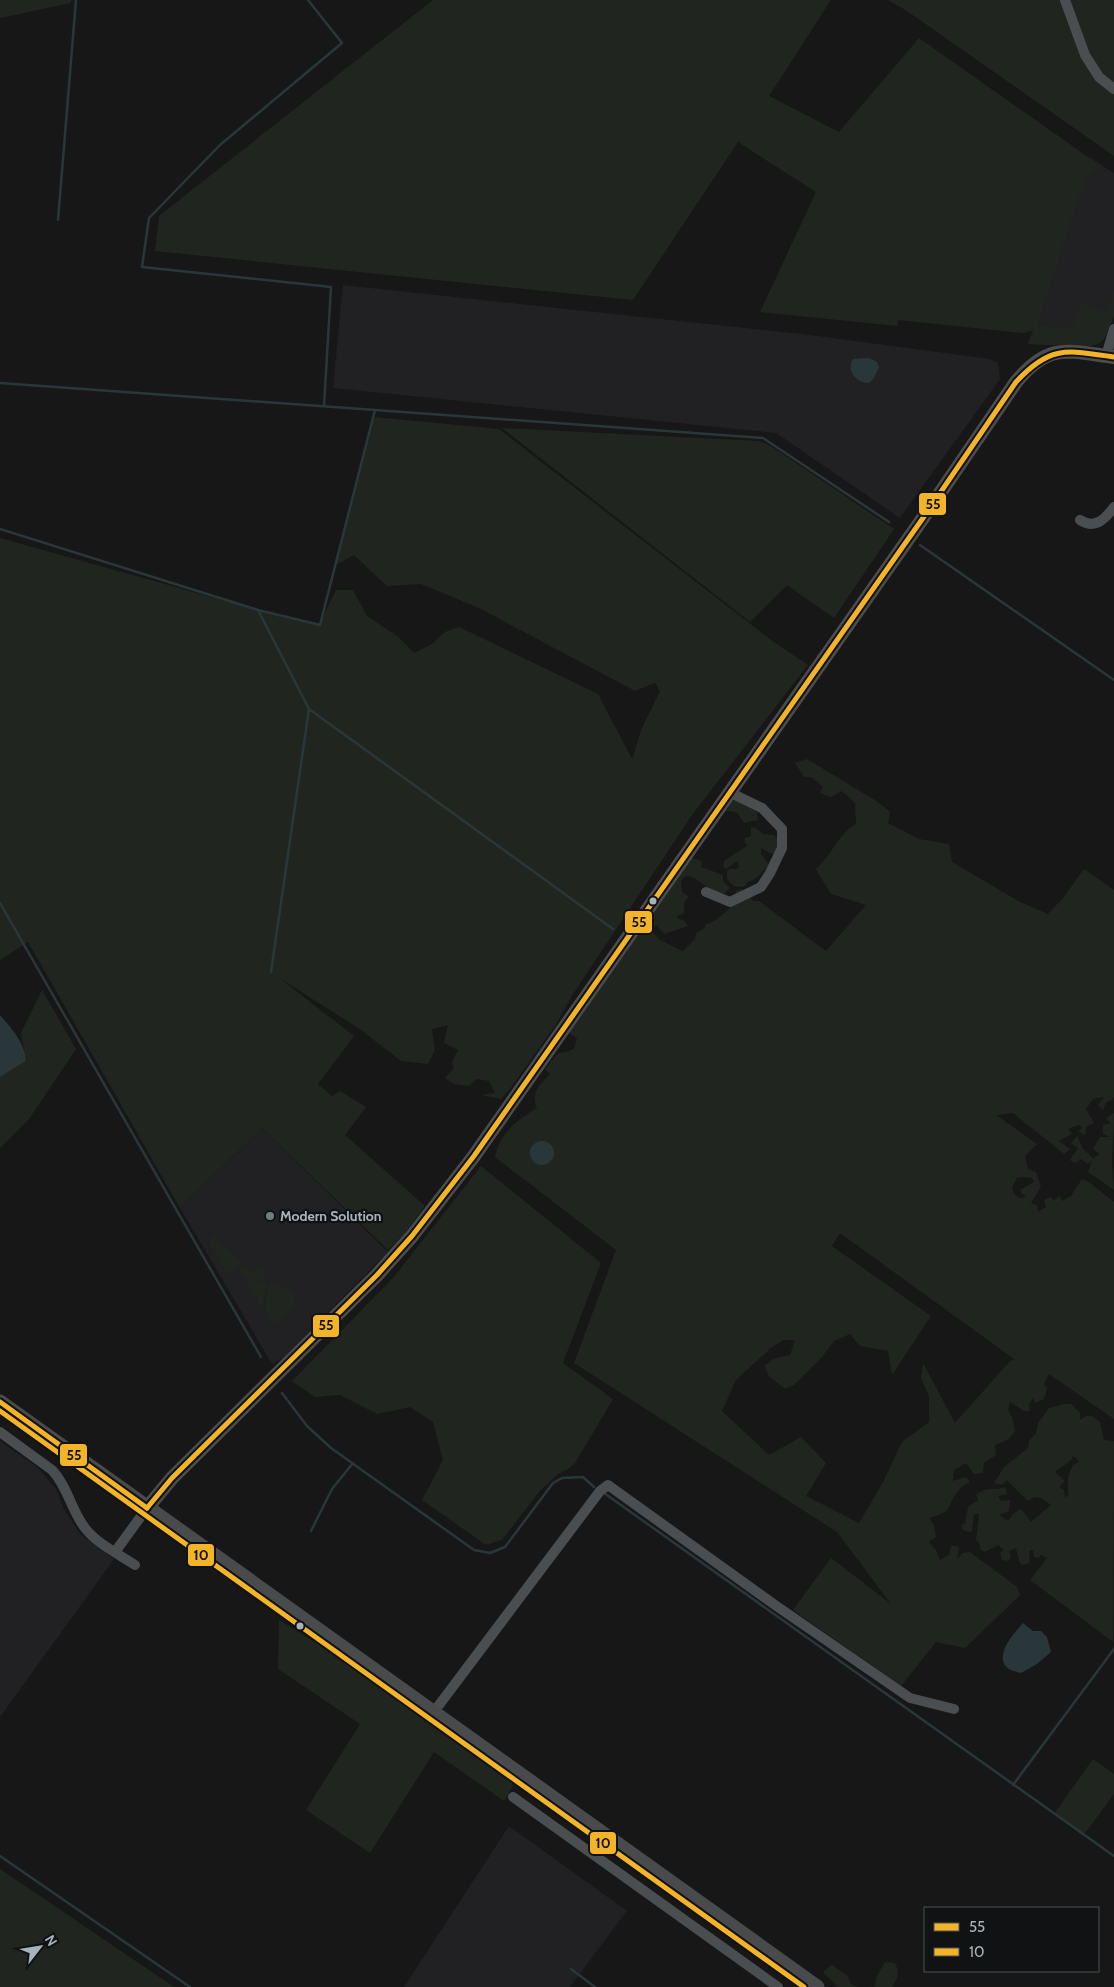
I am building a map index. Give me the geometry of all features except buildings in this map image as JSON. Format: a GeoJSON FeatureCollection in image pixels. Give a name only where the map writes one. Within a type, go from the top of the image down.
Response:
{"type":"FeatureCollection","features":[{"type":"Feature","properties":{"kind":"main road"},"geometry":{"type":"LineString","coordinates":[[147,1508],[172,1478],[350,1303],[412,1236],[474,1156],[1011,390],[1030,366],[1043,356],[1058,352],[1110,356]]}},
{"type":"Feature","properties":{"kind":"main road"},"geometry":{"type":"LineString","coordinates":[[0,1402],[816,1987]]}},
{"type":"Feature","properties":{"kind":"street"},"geometry":{"type":"LineString","coordinates":[[1065,0],[1085,54],[1099,77],[1114,89]]}},
{"type":"Feature","properties":{"kind":"street"},"geometry":{"type":"LineString","coordinates":[[1110,356],[1114,329]]}},
{"type":"Feature","properties":{"kind":"street"},"geometry":{"type":"LineString","coordinates":[[1080,520],[1088,524],[1096,524],[1104,520],[1114,507]]}},
{"type":"Feature","properties":{"kind":"street"},"geometry":{"type":"LineString","coordinates":[[706,892],[730,902],[760,887],[770,873],[782,848],[782,829],[762,808],[729,792]]}},
{"type":"Feature","properties":{"kind":"street"},"geometry":{"type":"LineString","coordinates":[[0,1432],[59,1478],[85,1528],[96,1539],[135,1565]]}},
{"type":"Feature","properties":{"kind":"street"},"geometry":{"type":"LineString","coordinates":[[433,1713],[600,1491],[608,1485],[775,1605],[910,1698],[954,1709]]}},
{"type":"Feature","properties":{"kind":"street"},"geometry":{"type":"LineString","coordinates":[[115,1552],[147,1508]]}},
{"type":"Feature","properties":{"kind":"street"},"geometry":{"type":"LineString","coordinates":[[513,1797],[778,1987]]}},
{"type":"Feature","properties":{"kind":"shaded area"},"geometry":{"type":"Polygon","coordinates":[[[0,0],[71,0],[71,3],[0,18],[0,0]]]}},
{"type":"Feature","properties":{"kind":"shaded area"},"geometry":{"type":"Polygon","coordinates":[[[433,0],[831,0],[769,96],[839,132],[919,38],[1098,164],[1093,172],[1090,171],[1080,194],[1037,325],[1071,329],[1082,302],[1106,313],[1114,292],[1114,316],[1105,338],[1098,344],[1086,347],[1028,344],[1033,330],[1024,333],[898,320],[898,326],[760,312],[816,192],[738,142],[633,300],[155,251],[159,216],[433,0]]]}},
{"type":"Feature","properties":{"kind":"shaded area"},"geometry":{"type":"Polygon","coordinates":[[[888,0],[1114,0],[1114,156],[907,11],[888,0]]]}},
{"type":"Feature","properties":{"kind":"shaded area"},"geometry":{"type":"Polygon","coordinates":[[[1089,157],[1114,173],[1114,305],[1103,331],[1033,330],[1089,157]]]}},
{"type":"Feature","properties":{"kind":"shaded area"},"geometry":{"type":"Polygon","coordinates":[[[343,285],[810,335],[990,359],[998,363],[1000,379],[900,518],[776,433],[333,388],[343,285]]]}},
{"type":"Feature","properties":{"kind":"shaded area"},"geometry":{"type":"Polygon","coordinates":[[[869,358],[877,362],[879,367],[874,378],[869,383],[860,381],[853,376],[851,363],[853,359],[869,358]]]}},
{"type":"Feature","properties":{"kind":"shaded area"},"geometry":{"type":"Polygon","coordinates":[[[374,417],[499,429],[771,640],[808,665],[692,815],[573,994],[555,1026],[501,1099],[481,1095],[495,1093],[489,1081],[476,1079],[469,1086],[454,1084],[445,1078],[454,1068],[452,1062],[458,1050],[444,1043],[448,1025],[432,1029],[435,1050],[428,1064],[401,1061],[361,1030],[278,977],[354,1036],[318,1084],[332,1096],[340,1091],[366,1107],[345,1135],[425,1206],[406,1232],[388,1250],[262,1128],[180,1208],[28,942],[0,960],[0,538],[258,610],[319,625],[336,590],[353,590],[367,616],[397,636],[414,653],[432,644],[445,632],[459,627],[598,694],[632,759],[642,728],[660,691],[655,683],[635,691],[481,609],[421,584],[387,586],[354,555],[334,566],[374,417]]]}},
{"type":"Feature","properties":{"kind":"shaded area"},"geometry":{"type":"Polygon","coordinates":[[[502,428],[759,441],[771,446],[894,529],[834,618],[787,585],[750,622],[502,428]]]}},
{"type":"Feature","properties":{"kind":"shaded area"},"geometry":{"type":"Polygon","coordinates":[[[807,759],[878,802],[890,812],[888,823],[919,839],[949,844],[952,862],[1020,902],[1048,914],[1063,898],[1084,869],[1114,890],[1114,1096],[1112,1100],[1106,1102],[1103,1110],[1098,1105],[1104,1097],[1093,1099],[1086,1109],[1094,1123],[1087,1126],[1085,1135],[1078,1131],[1083,1128],[1079,1125],[1068,1129],[1072,1134],[1059,1141],[1070,1149],[1064,1154],[1013,1113],[996,1115],[1037,1144],[1025,1156],[1028,1169],[1036,1172],[1041,1187],[1031,1203],[1037,1205],[1038,1212],[1046,1207],[1044,1200],[1050,1197],[1054,1200],[1060,1196],[1062,1201],[1071,1196],[1082,1179],[1089,1182],[1114,1202],[1114,1419],[1049,1374],[1044,1384],[1047,1389],[1044,1399],[1035,1403],[1033,1398],[1029,1404],[1030,1411],[1024,1411],[1010,1402],[1008,1409],[1015,1431],[1009,1439],[995,1445],[996,1455],[984,1463],[983,1473],[974,1474],[966,1463],[954,1470],[953,1481],[966,1477],[970,1482],[956,1494],[948,1509],[929,1518],[934,1525],[936,1537],[929,1542],[936,1550],[940,1560],[949,1555],[951,1545],[959,1547],[957,1559],[963,1553],[970,1552],[1017,1587],[1020,1595],[965,1648],[936,1642],[901,1686],[793,1610],[831,1558],[891,1604],[837,1532],[574,1363],[616,1250],[495,1157],[500,1141],[510,1128],[537,1108],[535,1093],[550,1074],[545,1069],[558,1053],[574,1049],[577,1038],[569,1033],[572,1027],[667,894],[689,857],[702,861],[701,867],[723,875],[723,881],[730,888],[723,895],[713,892],[701,882],[691,877],[686,876],[681,880],[682,892],[689,897],[685,902],[684,913],[677,916],[677,918],[685,921],[688,926],[664,934],[656,925],[652,932],[660,940],[683,951],[695,939],[696,933],[705,928],[705,925],[716,920],[735,904],[736,891],[742,889],[750,895],[752,901],[759,901],[826,951],[866,905],[831,894],[816,869],[845,833],[856,824],[855,803],[842,791],[831,797],[820,793],[823,787],[811,777],[804,777],[795,763],[807,759]],[[1017,1178],[1012,1188],[1016,1195],[1023,1198],[1026,1195],[1022,1194],[1020,1190],[1034,1182],[1032,1178],[1017,1178]],[[840,1233],[832,1246],[931,1316],[892,1375],[888,1351],[860,1346],[850,1334],[834,1341],[822,1357],[794,1385],[785,1389],[769,1376],[764,1366],[773,1359],[790,1355],[795,1340],[784,1340],[772,1347],[736,1380],[722,1411],[769,1455],[801,1437],[826,1463],[806,1496],[859,1523],[883,1482],[902,1442],[929,1422],[929,1396],[921,1378],[923,1363],[955,1423],[1009,1362],[1014,1359],[840,1233]]]}},
{"type":"Feature","properties":{"kind":"shaded area"},"geometry":{"type":"Polygon","coordinates":[[[734,799],[759,812],[757,815],[758,820],[744,823],[737,812],[726,811],[734,799]]]}},
{"type":"Feature","properties":{"kind":"shaded area"},"geometry":{"type":"Polygon","coordinates":[[[754,827],[763,834],[774,835],[779,841],[778,851],[772,854],[761,848],[761,854],[769,865],[755,879],[746,883],[747,886],[735,887],[727,879],[727,871],[737,869],[739,866],[737,861],[726,869],[723,867],[724,861],[747,846],[745,838],[751,836],[751,828],[754,827]]]}},
{"type":"Feature","properties":{"kind":"shaded area"},"geometry":{"type":"Polygon","coordinates":[[[42,990],[76,1049],[29,1119],[0,1148],[0,1077],[26,1061],[21,1033],[42,990]]]}},
{"type":"Feature","properties":{"kind":"shaded area"},"geometry":{"type":"Polygon","coordinates":[[[0,1015],[20,1042],[26,1061],[0,1077],[0,1015]]]}},
{"type":"Feature","properties":{"kind":"shaded area"},"geometry":{"type":"Polygon","coordinates":[[[1114,1113],[1112,1165],[1114,1190],[1088,1172],[1092,1161],[1087,1164],[1082,1159],[1075,1163],[1070,1160],[1078,1148],[1071,1143],[1077,1136],[1083,1149],[1092,1159],[1100,1154],[1093,1149],[1100,1137],[1110,1137],[1103,1134],[1103,1125],[1110,1123],[1106,1118],[1114,1113]]]}},
{"type":"Feature","properties":{"kind":"shaded area"},"geometry":{"type":"Polygon","coordinates":[[[262,1128],[388,1252],[284,1357],[272,1364],[180,1208],[262,1128]]]}},
{"type":"Feature","properties":{"kind":"shaded area"},"geometry":{"type":"Polygon","coordinates":[[[542,1141],[550,1145],[554,1153],[550,1161],[542,1165],[534,1161],[530,1153],[534,1145],[542,1141]]]}},
{"type":"Feature","properties":{"kind":"shaded area"},"geometry":{"type":"Polygon","coordinates":[[[481,1166],[601,1263],[563,1363],[613,1399],[575,1463],[557,1475],[539,1492],[502,1540],[486,1545],[422,1500],[443,1460],[433,1422],[410,1407],[377,1414],[340,1395],[315,1397],[292,1381],[393,1278],[481,1166]]]}},
{"type":"Feature","properties":{"kind":"shaded area"},"geometry":{"type":"Polygon","coordinates":[[[214,1236],[242,1263],[228,1275],[210,1244],[210,1240],[214,1236]]]}},
{"type":"Feature","properties":{"kind":"shaded area"},"geometry":{"type":"Polygon","coordinates":[[[263,1263],[265,1279],[246,1279],[240,1272],[241,1268],[245,1266],[252,1273],[263,1263]]]}},
{"type":"Feature","properties":{"kind":"shaded area"},"geometry":{"type":"Polygon","coordinates":[[[263,1281],[266,1283],[263,1309],[246,1282],[263,1281]]]}},
{"type":"Feature","properties":{"kind":"shaded area"},"geometry":{"type":"Polygon","coordinates":[[[269,1283],[292,1291],[296,1304],[288,1315],[275,1323],[269,1321],[264,1313],[269,1283]]]}},
{"type":"Feature","properties":{"kind":"shaded area"},"geometry":{"type":"Polygon","coordinates":[[[1071,1404],[1080,1413],[1080,1420],[1086,1416],[1095,1418],[1100,1422],[1104,1440],[1114,1441],[1113,1642],[1030,1580],[1047,1558],[1041,1555],[1038,1558],[1034,1557],[1033,1550],[1029,1551],[1030,1563],[1022,1565],[1016,1548],[1009,1551],[1011,1555],[1009,1561],[1002,1560],[1000,1553],[1004,1550],[998,1545],[985,1552],[980,1549],[980,1544],[976,1540],[979,1514],[974,1514],[972,1531],[963,1530],[961,1525],[965,1524],[968,1507],[978,1500],[976,1495],[988,1489],[1005,1487],[1007,1494],[998,1496],[1001,1501],[1010,1500],[1009,1511],[999,1515],[1008,1521],[1013,1514],[1021,1509],[1031,1522],[1051,1505],[1041,1498],[1034,1497],[1028,1501],[1007,1480],[1002,1485],[994,1483],[1004,1467],[1028,1448],[1029,1441],[1036,1433],[1038,1423],[1049,1408],[1071,1404]],[[1073,1456],[1071,1460],[1055,1472],[1065,1481],[1059,1487],[1064,1490],[1065,1497],[1068,1496],[1068,1477],[1073,1465],[1079,1462],[1073,1456]]]}},
{"type":"Feature","properties":{"kind":"shaded area"},"geometry":{"type":"Polygon","coordinates":[[[0,1441],[37,1467],[56,1489],[64,1509],[80,1534],[114,1559],[0,1717],[0,1441]]]}},
{"type":"Feature","properties":{"kind":"shaded area"},"geometry":{"type":"Polygon","coordinates":[[[279,1620],[345,1660],[510,1776],[513,1786],[504,1801],[434,1752],[370,1853],[306,1810],[360,1724],[278,1669],[279,1620]]]}},
{"type":"Feature","properties":{"kind":"shaded area"},"geometry":{"type":"Polygon","coordinates":[[[1023,1623],[1033,1631],[1041,1631],[1047,1637],[1051,1652],[1037,1664],[1021,1673],[1009,1669],[1004,1664],[1003,1658],[1006,1645],[1023,1623]]]}},
{"type":"Feature","properties":{"kind":"shaded area"},"geometry":{"type":"Polygon","coordinates":[[[1093,1759],[1114,1774],[1114,1794],[1083,1836],[1054,1814],[1093,1759]]]}},
{"type":"Feature","properties":{"kind":"shaded area"},"geometry":{"type":"Polygon","coordinates":[[[509,1826],[627,1911],[570,1987],[404,1987],[509,1826]]]}},
{"type":"Feature","properties":{"kind":"shaded area"},"geometry":{"type":"Polygon","coordinates":[[[0,1869],[174,1987],[0,1987],[0,1869]]]}},
{"type":"Feature","properties":{"kind":"shaded area"},"geometry":{"type":"Polygon","coordinates":[[[885,1962],[895,1963],[898,1973],[892,1987],[866,1987],[875,1986],[876,1978],[885,1962]]]}},
{"type":"Feature","properties":{"kind":"shaded area"},"geometry":{"type":"Polygon","coordinates":[[[832,1965],[848,1976],[850,1983],[857,1987],[838,1987],[823,1972],[832,1965]]]}},
{"type":"Feature","properties":{"kind":"waterway"},"geometry":{"type":"LineString","coordinates":[[58,220],[76,0]]}},
{"type":"Feature","properties":{"kind":"waterway"},"geometry":{"type":"LineString","coordinates":[[308,0],[342,43],[220,145],[149,218],[142,267],[331,287],[324,406]]}},
{"type":"Feature","properties":{"kind":"waterway"},"geometry":{"type":"LineString","coordinates":[[0,383],[763,438],[889,522]]}},
{"type":"Feature","properties":{"kind":"waterway"},"geometry":{"type":"LineString","coordinates":[[0,529],[258,610],[320,625],[375,410]]}},
{"type":"Feature","properties":{"kind":"waterway"},"geometry":{"type":"LineString","coordinates":[[920,545],[1114,680]]}},
{"type":"Feature","properties":{"kind":"waterway"},"geometry":{"type":"LineString","coordinates":[[258,610],[309,709],[613,929]]}},
{"type":"Feature","properties":{"kind":"waterway"},"geometry":{"type":"LineString","coordinates":[[271,972],[309,709]]}},
{"type":"Feature","properties":{"kind":"waterway"},"geometry":{"type":"LineString","coordinates":[[0,903],[261,1357]]}},
{"type":"Feature","properties":{"kind":"waterway"},"geometry":{"type":"LineString","coordinates":[[282,1393],[307,1426],[331,1448],[474,1550],[490,1553],[505,1547],[553,1483],[562,1478],[583,1477],[594,1487]]}},
{"type":"Feature","properties":{"kind":"waterway"},"geometry":{"type":"LineString","coordinates":[[311,1531],[332,1489],[353,1463]]}},
{"type":"Feature","properties":{"kind":"waterway"},"geometry":{"type":"LineString","coordinates":[[604,1493],[1114,1856]]}},
{"type":"Feature","properties":{"kind":"waterway"},"geometry":{"type":"LineString","coordinates":[[1013,1785],[1114,1649]]}},
{"type":"Feature","properties":{"kind":"waterway"},"geometry":{"type":"LineString","coordinates":[[0,1856],[190,1987]]}},
{"type":"Feature","properties":{"kind":"waterway"},"geometry":{"type":"LineString","coordinates":[[571,1969],[595,1987]]}},
{"type":"Feature","properties":{"kind":"transit line","name":"55"},"geometry":{"type":"LineString","coordinates":[[147,1508],[172,1478],[377,1275],[412,1236],[474,1156],[923,518],[1016,382],[1039,362],[1060,353],[1071,352],[1114,357]]}},
{"type":"Feature","properties":{"kind":"transit line","name":"55"},"geometry":{"type":"LineString","coordinates":[[0,1402],[147,1508]]}},
{"type":"Feature","properties":{"kind":"transit line","name":"10"},"geometry":{"type":"LineString","coordinates":[[0,1411],[804,1987]]}},
{"type":"Feature","properties":{"kind":"place","name":"Modern Solution"},"geometry":{"type":"Point","coordinates":[270,1216]}}]}
